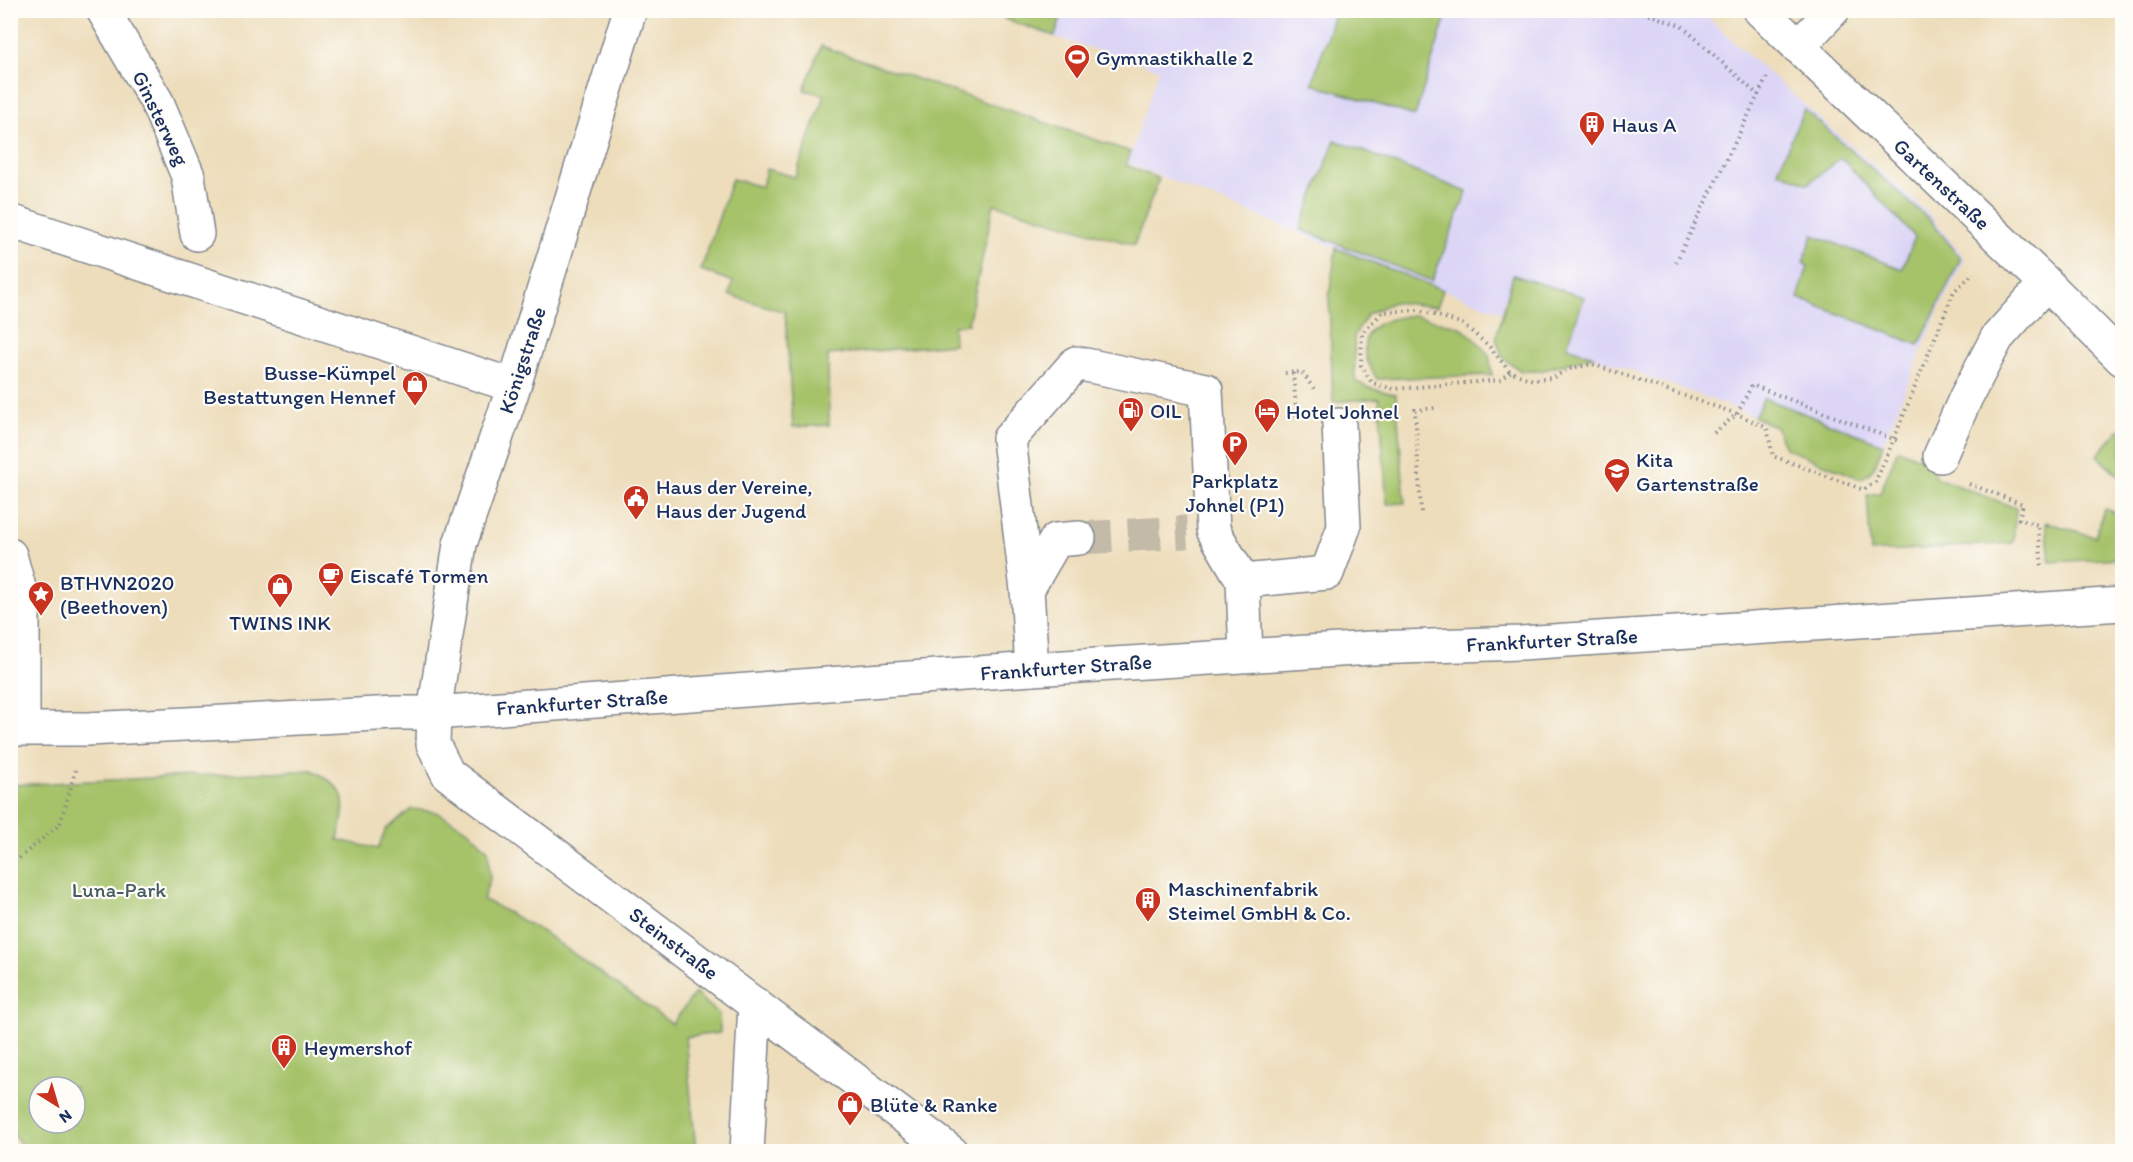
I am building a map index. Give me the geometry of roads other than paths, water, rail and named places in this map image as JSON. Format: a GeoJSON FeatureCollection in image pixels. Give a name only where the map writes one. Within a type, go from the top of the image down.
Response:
{"type":"FeatureCollection","features":[{"type":"Feature","properties":{"kind":"street","name":"Ginsterweg"},"geometry":{"type":"LineString","coordinates":[[103,10],[157,102],[188,176],[197,234]]}},
{"type":"Feature","properties":{"kind":"street","name":"Königstraße"},"geometry":{"type":"LineString","coordinates":[[434,713],[460,544],[514,386],[630,10]]}},
{"type":"Feature","properties":{"kind":"street","name":"Gartenstraße"},"geometry":{"type":"LineString","coordinates":[[1760,10],[2006,244],[2122,359]]}},
{"type":"Feature","properties":{"kind":"street"},"geometry":{"type":"LineString","coordinates":[[1793,43],[1833,10]]}},
{"type":"Feature","properties":{"kind":"street"},"geometry":{"type":"LineString","coordinates":[[10,221],[514,386]]}},
{"type":"Feature","properties":{"kind":"street"},"geometry":{"type":"LineString","coordinates":[[1940,456],[1966,397],[1997,338],[2046,283]]}},
{"type":"Feature","properties":{"kind":"street"},"geometry":{"type":"LineString","coordinates":[[1032,669],[1027,590],[1009,439],[1076,363],[1206,390],[1200,531],[1243,581],[1246,655]]}},
{"type":"Feature","properties":{"kind":"street"},"geometry":{"type":"LineString","coordinates":[[1243,581],[1327,573],[1344,527],[1339,425]]}},
{"type":"Feature","properties":{"kind":"street"},"geometry":{"type":"LineString","coordinates":[[1027,590],[1056,540],[1079,538]]}},
{"type":"Feature","properties":{"kind":"street"},"geometry":{"type":"LineString","coordinates":[[10,555],[23,602],[17,729]]}},
{"type":"Feature","properties":{"kind":"street","name":"Frankfurter Straße"},"geometry":{"type":"LineString","coordinates":[[17,729],[88,729],[434,713],[1246,655],[1521,643],[2122,604]]}},
{"type":"Feature","properties":{"kind":"street","name":"Steinstraße"},"geometry":{"type":"LineString","coordinates":[[434,713],[433,744],[448,774],[951,1152]]}},
{"type":"Feature","properties":{"kind":"street"},"geometry":{"type":"LineString","coordinates":[[747,1152],[755,1004]]}},
{"type":"Feature","properties":{"kind":"tunnel"},"geometry":{"type":"LineString","coordinates":[[1079,538],[1187,532]]}},
{"type":"Feature","properties":{"kind":"place","name":"Gymnastikhalle 2"},"geometry":{"type":"Point","coordinates":[1077,80]}},
{"type":"Feature","properties":{"kind":"place","name":"Haus A"},"geometry":{"type":"Point","coordinates":[1592,147]}},
{"type":"Feature","properties":{"kind":"place","name":"Busse-Kümpel Bestattungen Hennef"},"geometry":{"type":"Point","coordinates":[415,407]}},
{"type":"Feature","properties":{"kind":"place","name":"OIL"},"geometry":{"type":"Point","coordinates":[1131,433]}},
{"type":"Feature","properties":{"kind":"place","name":"Hotel Johnel"},"geometry":{"type":"Point","coordinates":[1267,434]}},
{"type":"Feature","properties":{"kind":"place","name":"Parkplatz Johnel (P1)"},"geometry":{"type":"Point","coordinates":[1235,467]}},
{"type":"Feature","properties":{"kind":"place","name":"Kita Gartenstraße"},"geometry":{"type":"Point","coordinates":[1617,494]}},
{"type":"Feature","properties":{"kind":"place","name":"Haus der Vereine, Haus der Jugend"},"geometry":{"type":"Point","coordinates":[636,521]}},
{"type":"Feature","properties":{"kind":"place","name":"Eiscafé Tormen"},"geometry":{"type":"Point","coordinates":[331,598]}},
{"type":"Feature","properties":{"kind":"place","name":"TWINS INK"},"geometry":{"type":"Point","coordinates":[280,609]}},
{"type":"Feature","properties":{"kind":"place","name":"BTHVN2020 (Beethoven)"},"geometry":{"type":"Point","coordinates":[41,617]}},
{"type":"Feature","properties":{"kind":"place","name":"Maschinenfabrik Steimel GmbH & Co."},"geometry":{"type":"Point","coordinates":[1148,923]}},
{"type":"Feature","properties":{"kind":"place","name":"Heymershof"},"geometry":{"type":"Point","coordinates":[284,1070]}},
{"type":"Feature","properties":{"kind":"place","name":"Blüte & Ranke"},"geometry":{"type":"Point","coordinates":[850,1127]}},
{"type":"Feature","properties":{"kind":"park label","name":"Luna-Park"},"geometry":{"type":"Point","coordinates":[119,889]}}]}
